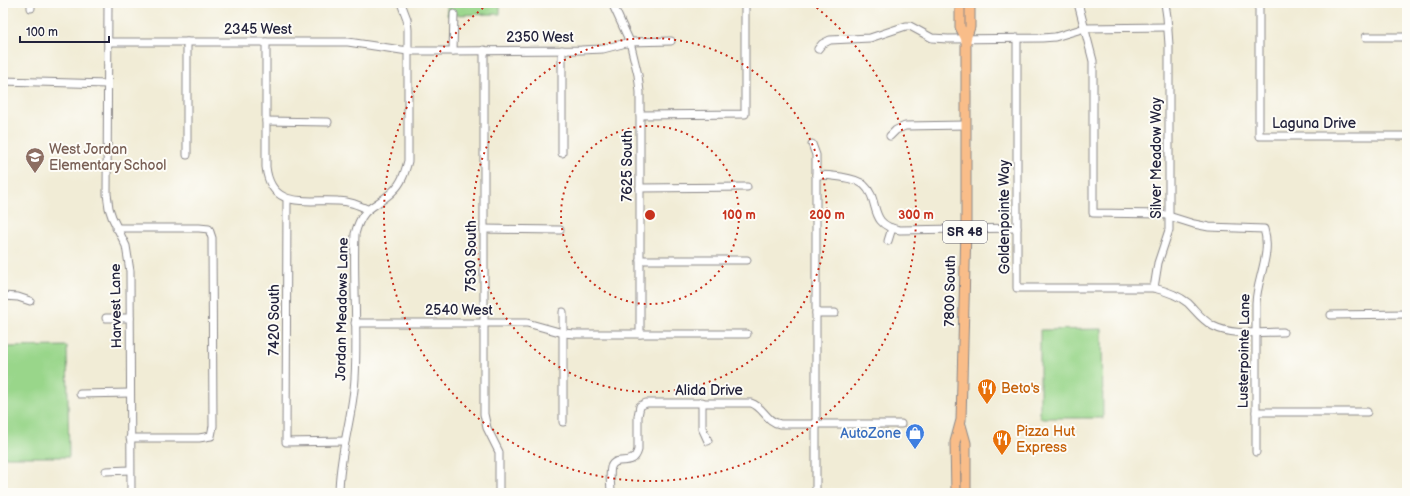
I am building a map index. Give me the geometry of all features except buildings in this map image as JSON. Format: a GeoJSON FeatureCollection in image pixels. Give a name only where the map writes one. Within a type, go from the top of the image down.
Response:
{"type":"FeatureCollection","features":[{"type":"Feature","properties":{"kind":"main road","name":"7800 South"},"geometry":{"type":"LineString","coordinates":[[960,3],[960,27],[966,38]]}},
{"type":"Feature","properties":{"kind":"main road","name":"7800 South"},"geometry":{"type":"LineString","coordinates":[[956,493],[956,442],[961,425],[966,228],[966,38],[970,26],[970,3]]}},
{"type":"Feature","properties":{"kind":"main road","name":"7800 South"},"geometry":{"type":"LineString","coordinates":[[961,425],[966,443],[966,493]]}},
{"type":"Feature","properties":{"kind":"street","name":"Harvest Lane"},"geometry":{"type":"LineString","coordinates":[[108,3],[107,194],[109,208],[116,228],[126,246],[129,259],[130,493]]}},
{"type":"Feature","properties":{"kind":"street","name":"Jordan Meadows Lane"},"geometry":{"type":"LineString","coordinates":[[339,493],[340,472],[355,377],[355,234],[361,217],[367,209],[393,191],[403,178],[408,161],[407,19],[401,3]]}},
{"type":"Feature","properties":{"kind":"street","name":"7625 South"},"geometry":{"type":"LineString","coordinates":[[612,3],[630,42],[638,75],[640,92],[640,334]]}},
{"type":"Feature","properties":{"kind":"street"},"geometry":{"type":"LineString","coordinates":[[640,115],[745,114],[746,3]]}},
{"type":"Feature","properties":{"kind":"street"},"geometry":{"type":"LineString","coordinates":[[1078,3],[1092,55],[1093,67],[1093,213],[1169,215]]}},
{"type":"Feature","properties":{"kind":"street","name":"Silver Meadow Way"},"geometry":{"type":"LineString","coordinates":[[1154,288],[1158,263],[1169,230],[1168,27],[1164,3]]}},
{"type":"Feature","properties":{"kind":"street","name":"Laguna Drive"},"geometry":{"type":"LineString","coordinates":[[1259,3],[1259,136],[1407,136]]}},
{"type":"Feature","properties":{"kind":"street"},"geometry":{"type":"LineString","coordinates":[[453,51],[454,14]]}},
{"type":"Feature","properties":{"kind":"street"},"geometry":{"type":"LineString","coordinates":[[818,49],[822,44],[830,40],[870,38],[906,26],[910,26],[932,38],[1055,38],[1085,28],[1168,27]]}},
{"type":"Feature","properties":{"kind":"street"},"geometry":{"type":"LineString","coordinates":[[1366,38],[1407,37]]}},
{"type":"Feature","properties":{"kind":"street","name":"Goldenpointe Way"},"geometry":{"type":"LineString","coordinates":[[1017,38],[1017,288],[1154,288],[1172,293],[1180,298],[1187,303],[1203,320],[1221,330],[1282,332]]}},
{"type":"Feature","properties":{"kind":"street","name":"2350 West"},"geometry":{"type":"LineString","coordinates":[[408,51],[592,50],[630,42],[671,41]]}},
{"type":"Feature","properties":{"kind":"street","name":"2345 West"},"geometry":{"type":"LineString","coordinates":[[108,42],[358,42],[408,51]]}},
{"type":"Feature","properties":{"kind":"street"},"geometry":{"type":"LineString","coordinates":[[187,42],[188,155]]}},
{"type":"Feature","properties":{"kind":"street"},"geometry":{"type":"LineString","coordinates":[[266,42],[266,167],[267,177],[274,190],[287,199],[299,201],[344,201],[367,209]]}},
{"type":"Feature","properties":{"kind":"street","name":"7530 South"},"geometry":{"type":"LineString","coordinates":[[484,50],[485,421],[497,448],[499,458],[500,493]]}},
{"type":"Feature","properties":{"kind":"street"},"geometry":{"type":"LineString","coordinates":[[562,50],[562,153]]}},
{"type":"Feature","properties":{"kind":"street"},"geometry":{"type":"LineString","coordinates":[[3,81],[107,84]]}},
{"type":"Feature","properties":{"kind":"street"},"geometry":{"type":"LineString","coordinates":[[266,121],[328,122]]}},
{"type":"Feature","properties":{"kind":"street"},"geometry":{"type":"LineString","coordinates":[[890,136],[896,130],[905,126],[966,126]]}},
{"type":"Feature","properties":{"kind":"street"},"geometry":{"type":"LineString","coordinates":[[812,144],[816,155],[816,493]]}},
{"type":"Feature","properties":{"kind":"street"},"geometry":{"type":"LineString","coordinates":[[816,175],[850,179],[863,184],[872,196],[878,216],[886,226],[892,228],[900,230],[1017,228]]}},
{"type":"Feature","properties":{"kind":"street"},"geometry":{"type":"LineString","coordinates":[[640,188],[747,187]]}},
{"type":"Feature","properties":{"kind":"street","name":"7420 South"},"geometry":{"type":"LineString","coordinates":[[287,199],[286,442],[345,441]]}},
{"type":"Feature","properties":{"kind":"street","name":"Lusterpointe Lane"},"geometry":{"type":"LineString","coordinates":[[1169,215],[1194,224],[1209,227],[1264,229],[1266,254],[1257,294],[1256,452]]}},
{"type":"Feature","properties":{"kind":"street"},"geometry":{"type":"LineString","coordinates":[[116,228],[209,229],[212,238],[213,426],[211,436],[199,438],[130,438]]}},
{"type":"Feature","properties":{"kind":"street"},"geometry":{"type":"LineString","coordinates":[[888,241],[892,228]]}},
{"type":"Feature","properties":{"kind":"street"},"geometry":{"type":"LineString","coordinates":[[484,229],[560,230]]}},
{"type":"Feature","properties":{"kind":"street"},"geometry":{"type":"LineString","coordinates":[[640,260],[747,260]]}},
{"type":"Feature","properties":{"kind":"street"},"geometry":{"type":"LineString","coordinates":[[3,296],[18,297],[30,301]]}},
{"type":"Feature","properties":{"kind":"street"},"geometry":{"type":"LineString","coordinates":[[563,312],[563,422]]}},
{"type":"Feature","properties":{"kind":"street"},"geometry":{"type":"LineString","coordinates":[[816,313],[835,313]]}},
{"type":"Feature","properties":{"kind":"street"},"geometry":{"type":"LineString","coordinates":[[1331,315],[1407,314]]}},
{"type":"Feature","properties":{"kind":"street"},"geometry":{"type":"LineString","coordinates":[[106,318],[130,318]]}},
{"type":"Feature","properties":{"kind":"street","name":"2540 West"},"geometry":{"type":"LineString","coordinates":[[355,323],[527,323],[563,333],[575,334],[747,334]]}},
{"type":"Feature","properties":{"kind":"street"},"geometry":{"type":"LineString","coordinates":[[80,394],[130,394]]}},
{"type":"Feature","properties":{"kind":"street"},"geometry":{"type":"LineString","coordinates":[[702,402],[702,428],[708,441]]}},
{"type":"Feature","properties":{"kind":"street","name":"Alida Drive"},"geometry":{"type":"LineString","coordinates":[[611,493],[611,468],[613,464],[632,460],[637,455],[638,416],[640,406],[646,403],[751,403],[759,407],[768,419],[776,423],[816,425],[901,424]]}},
{"type":"Feature","properties":{"kind":"street"},"geometry":{"type":"LineString","coordinates":[[1256,412],[1367,412]]}},
{"type":"Feature","properties":{"kind":"street"},"geometry":{"type":"LineString","coordinates":[[106,471],[130,470]]}},
{"type":"Feature","properties":{"kind":"green space"},"geometry":{"type":"Polygon","coordinates":[[[447,3],[500,3],[500,14],[447,15],[447,3]]]}},
{"type":"Feature","properties":{"kind":"green space"},"geometry":{"type":"Polygon","coordinates":[[[1102,329],[1103,418],[1040,418],[1040,330],[1102,329]]]}},
{"type":"Feature","properties":{"kind":"green space"},"geometry":{"type":"Polygon","coordinates":[[[67,346],[69,457],[3,457],[3,347],[67,346]]]}},
{"type":"Feature","properties":{"kind":"place","name":"West Jordan Elementary School"},"geometry":{"type":"Point","coordinates":[35,174]}},
{"type":"Feature","properties":{"kind":"place","name":"Beto's"},"geometry":{"type":"Point","coordinates":[987,405]}},
{"type":"Feature","properties":{"kind":"place","name":"AutoZone"},"geometry":{"type":"Point","coordinates":[915,450]}},
{"type":"Feature","properties":{"kind":"place","name":"Pizza Hut Express"},"geometry":{"type":"Point","coordinates":[1002,456]}}]}
